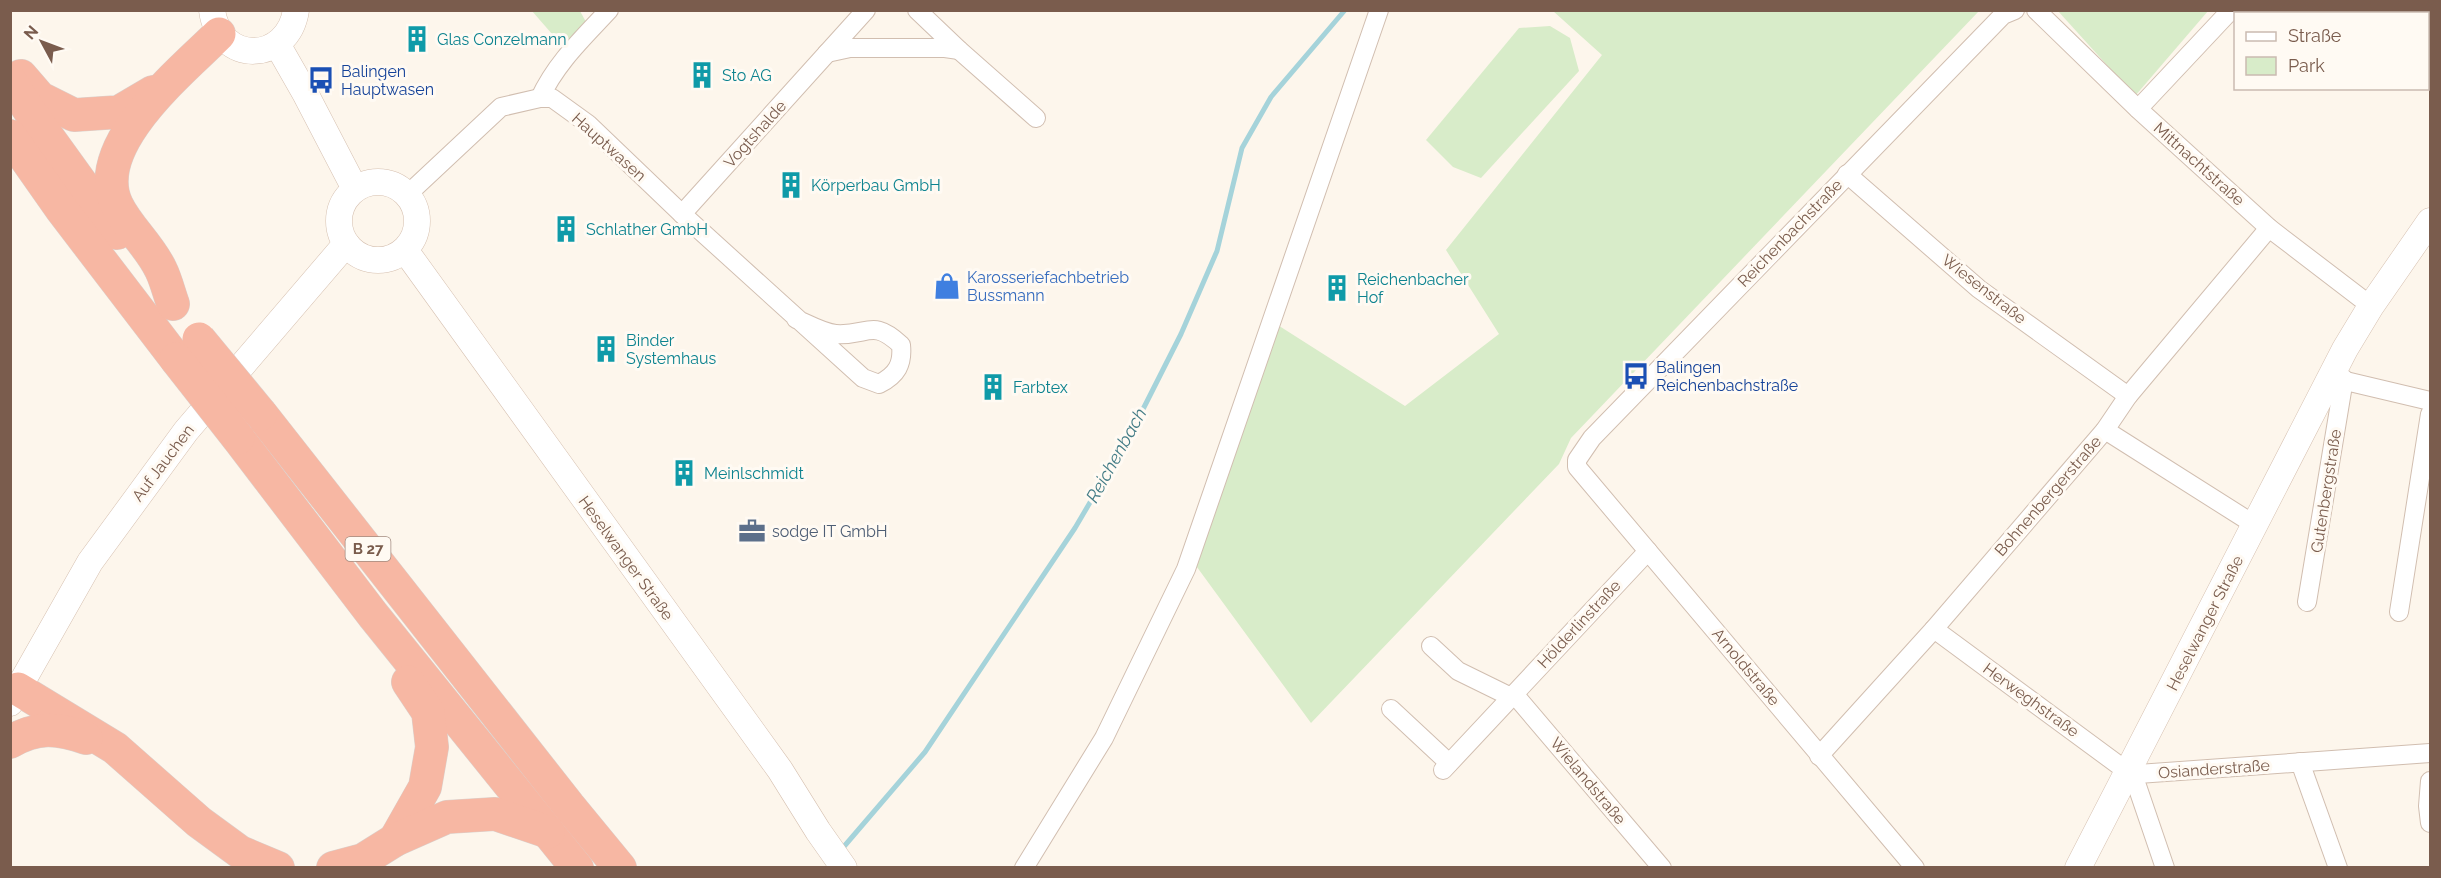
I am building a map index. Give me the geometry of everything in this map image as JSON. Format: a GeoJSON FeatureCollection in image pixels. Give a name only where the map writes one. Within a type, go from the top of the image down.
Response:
{"type":"FeatureCollection","features":[{"type":"Feature","properties":{"kind":"highway"},"geometry":{"type":"LineString","coordinates":[[173,304],[161,269],[116,205],[110,183],[118,152],[135,120],[170,82],[216,22]]}},
{"type":"Feature","properties":{"kind":"highway"},"geometry":{"type":"LineString","coordinates":[[10,64],[40,98],[74,115],[119,112],[170,82]]}},
{"type":"Feature","properties":{"kind":"highway","name":"B 27"},"geometry":{"type":"LineString","coordinates":[[10,81],[108,221],[173,304],[188,349],[238,438],[373,615],[576,867]]}},
{"type":"Feature","properties":{"kind":"highway","name":"B 27"},"geometry":{"type":"LineString","coordinates":[[10,136],[62,210],[188,349],[261,414],[569,806],[620,867]]}},
{"type":"Feature","properties":{"kind":"highway"},"geometry":{"type":"LineString","coordinates":[[373,615],[389,654],[428,712],[432,747],[425,787],[396,840]]}},
{"type":"Feature","properties":{"kind":"highway"},"geometry":{"type":"LineString","coordinates":[[14,696],[115,748],[199,822],[231,846],[240,852],[278,867]]}},
{"type":"Feature","properties":{"kind":"highway"},"geometry":{"type":"LineString","coordinates":[[10,742],[37,731],[63,730],[115,748]]}},
{"type":"Feature","properties":{"kind":"highway"},"geometry":{"type":"LineString","coordinates":[[333,867],[363,860],[396,840],[447,818],[495,814],[548,832]]}},
{"type":"Feature","properties":{"kind":"street"},"geometry":{"type":"LineString","coordinates":[[216,22],[229,43],[240,49],[259,51],[278,44],[288,35],[296,10]]}},
{"type":"Feature","properties":{"kind":"street"},"geometry":{"type":"LineString","coordinates":[[408,194],[501,107],[540,98],[549,78],[568,53],[609,10]]}},
{"type":"Feature","properties":{"kind":"street","name":"Vogtshalde"},"geometry":{"type":"LineString","coordinates":[[682,214],[866,10]]}},
{"type":"Feature","properties":{"kind":"street"},"geometry":{"type":"LineString","coordinates":[[917,10],[1036,118]]}},
{"type":"Feature","properties":{"kind":"street"},"geometry":{"type":"LineString","coordinates":[[1024,867],[1104,738],[1186,569],[1379,10]]}},
{"type":"Feature","properties":{"kind":"street","name":"Reichenbachstraße"},"geometry":{"type":"LineString","coordinates":[[1577,467],[1577,460],[1592,438],[2003,15],[2015,10]]}},
{"type":"Feature","properties":{"kind":"street","name":"Mittnachtstraße"},"geometry":{"type":"LineString","coordinates":[[2036,10],[2138,109],[2269,228],[2371,306]]}},
{"type":"Feature","properties":{"kind":"street"},"geometry":{"type":"LineString","coordinates":[[2138,109],[2231,10]]}},
{"type":"Feature","properties":{"kind":"street"},"geometry":{"type":"LineString","coordinates":[[278,44],[355,189]]}},
{"type":"Feature","properties":{"kind":"street"},"geometry":{"type":"LineString","coordinates":[[827,53],[850,48],[959,50]]}},
{"type":"Feature","properties":{"kind":"street","name":"Hauptwasen"},"geometry":{"type":"LineString","coordinates":[[540,98],[552,98],[588,124],[682,214],[796,319],[863,378],[879,384],[890,379],[900,366],[901,345],[879,328],[859,333],[834,334],[796,319]]}},
{"type":"Feature","properties":{"kind":"street","name":"Wiesenstraße"},"geometry":{"type":"LineString","coordinates":[[1847,174],[1979,289],[2128,396]]}},
{"type":"Feature","properties":{"kind":"street"},"geometry":{"type":"LineString","coordinates":[[380,181],[395,185],[408,194],[417,210],[418,225],[413,240],[405,250],[391,258],[376,261],[360,256],[346,244],[340,231],[339,214],[344,201],[355,189],[367,183],[380,181]]}},
{"type":"Feature","properties":{"kind":"street","name":"Heselwanger Straße"},"geometry":{"type":"LineString","coordinates":[[2078,867],[2255,525],[2338,379],[2371,306],[2430,221]]}},
{"type":"Feature","properties":{"kind":"street","name":"Bohnenbergerstraße"},"geometry":{"type":"LineString","coordinates":[[1819,756],[1934,628],[2104,430],[2128,396],[2269,228]]}},
{"type":"Feature","properties":{"kind":"street","name":"Auf Jauchen"},"geometry":{"type":"LineString","coordinates":[[14,696],[90,562],[179,440],[346,244]]}},
{"type":"Feature","properties":{"kind":"street","name":"Heselwanger Straße"},"geometry":{"type":"LineString","coordinates":[[405,250],[780,770],[842,865]]}},
{"type":"Feature","properties":{"kind":"street"},"geometry":{"type":"LineString","coordinates":[[2338,379],[2430,401]]}},
{"type":"Feature","properties":{"kind":"street","name":"Gutenbergstraße"},"geometry":{"type":"LineString","coordinates":[[2307,602],[2338,379]]}},
{"type":"Feature","properties":{"kind":"street"},"geometry":{"type":"LineString","coordinates":[[2399,612],[2430,414]]}},
{"type":"Feature","properties":{"kind":"street"},"geometry":{"type":"LineString","coordinates":[[2104,430],[2255,525]]}},
{"type":"Feature","properties":{"kind":"street","name":"Arnoldstraße"},"geometry":{"type":"LineString","coordinates":[[1577,467],[1915,867]]}},
{"type":"Feature","properties":{"kind":"street","name":"Hölderlinstraße"},"geometry":{"type":"LineString","coordinates":[[1391,709],[1446,766],[1648,551]]}},
{"type":"Feature","properties":{"kind":"street","name":"Herweghstraße"},"geometry":{"type":"LineString","coordinates":[[1934,628],[2128,772]]}},
{"type":"Feature","properties":{"kind":"street"},"geometry":{"type":"LineString","coordinates":[[1431,646],[1458,671],[1512,695]]}},
{"type":"Feature","properties":{"kind":"street","name":"Wielandstraße"},"geometry":{"type":"LineString","coordinates":[[1512,695],[1662,867]]}},
{"type":"Feature","properties":{"kind":"street","name":"Osianderstraße"},"geometry":{"type":"LineString","coordinates":[[2128,772],[2138,774],[2430,753]]}},
{"type":"Feature","properties":{"kind":"street"},"geometry":{"type":"LineString","coordinates":[[2300,762],[2338,867]]}},
{"type":"Feature","properties":{"kind":"street"},"geometry":{"type":"LineString","coordinates":[[2128,772],[2135,780],[2165,867]]}},
{"type":"Feature","properties":{"kind":"street"},"geometry":{"type":"LineString","coordinates":[[2430,781],[2428,806],[2430,823]]}},
{"type":"Feature","properties":{"kind":"green space"},"geometry":{"type":"Polygon","coordinates":[[[532,11],[580,11],[586,22],[572,46],[559,42],[532,11]]]}},
{"type":"Feature","properties":{"kind":"green space"},"geometry":{"type":"Polygon","coordinates":[[[1553,11],[1979,11],[1571,438],[1559,464],[1311,723],[1194,563],[1273,322],[1405,406],[1499,334],[1446,250],[1602,55],[1553,11]]]}},
{"type":"Feature","properties":{"kind":"green space"},"geometry":{"type":"Polygon","coordinates":[[[2058,11],[2208,11],[2135,96],[2058,11]]]}},
{"type":"Feature","properties":{"kind":"green space"},"geometry":{"type":"Polygon","coordinates":[[[1550,26],[1570,38],[1579,71],[1481,178],[1453,167],[1426,140],[1519,28],[1550,26]]]}},
{"type":"Feature","properties":{"kind":"waterway","name":"Reichenbach"},"geometry":{"type":"LineString","coordinates":[[841,850],[925,752],[1075,528],[1132,431],[1181,334],[1217,251],[1242,148],[1271,97],[1345,10]]}},
{"type":"Feature","properties":{"kind":"place","name":"Glas Conzelmann"},"geometry":{"type":"Point","coordinates":[417,39]}},
{"type":"Feature","properties":{"kind":"place","name":"Sto AG"},"geometry":{"type":"Point","coordinates":[702,75]}},
{"type":"Feature","properties":{"kind":"place","name":"Balingen Hauptwasen"},"geometry":{"type":"Point","coordinates":[321,80]}},
{"type":"Feature","properties":{"kind":"place","name":"Körperbau GmbH"},"geometry":{"type":"Point","coordinates":[791,185]}},
{"type":"Feature","properties":{"kind":"place","name":"Schlather GmbH"},"geometry":{"type":"Point","coordinates":[566,229]}},
{"type":"Feature","properties":{"kind":"place","name":"Karosseriefachbetrieb Bussmann"},"geometry":{"type":"Point","coordinates":[947,286]}},
{"type":"Feature","properties":{"kind":"place","name":"Reichenbacher Hof"},"geometry":{"type":"Point","coordinates":[1337,288]}},
{"type":"Feature","properties":{"kind":"place","name":"Binder Systemhaus"},"geometry":{"type":"Point","coordinates":[606,349]}},
{"type":"Feature","properties":{"kind":"place","name":"Balingen Reichenbachstraße"},"geometry":{"type":"Point","coordinates":[1636,376]}},
{"type":"Feature","properties":{"kind":"place","name":"Farbtex"},"geometry":{"type":"Point","coordinates":[993,387]}},
{"type":"Feature","properties":{"kind":"place","name":"Meinlschmidt"},"geometry":{"type":"Point","coordinates":[684,473]}},
{"type":"Feature","properties":{"kind":"place","name":"sodge IT GmbH"},"geometry":{"type":"Point","coordinates":[752,531]}}]}
